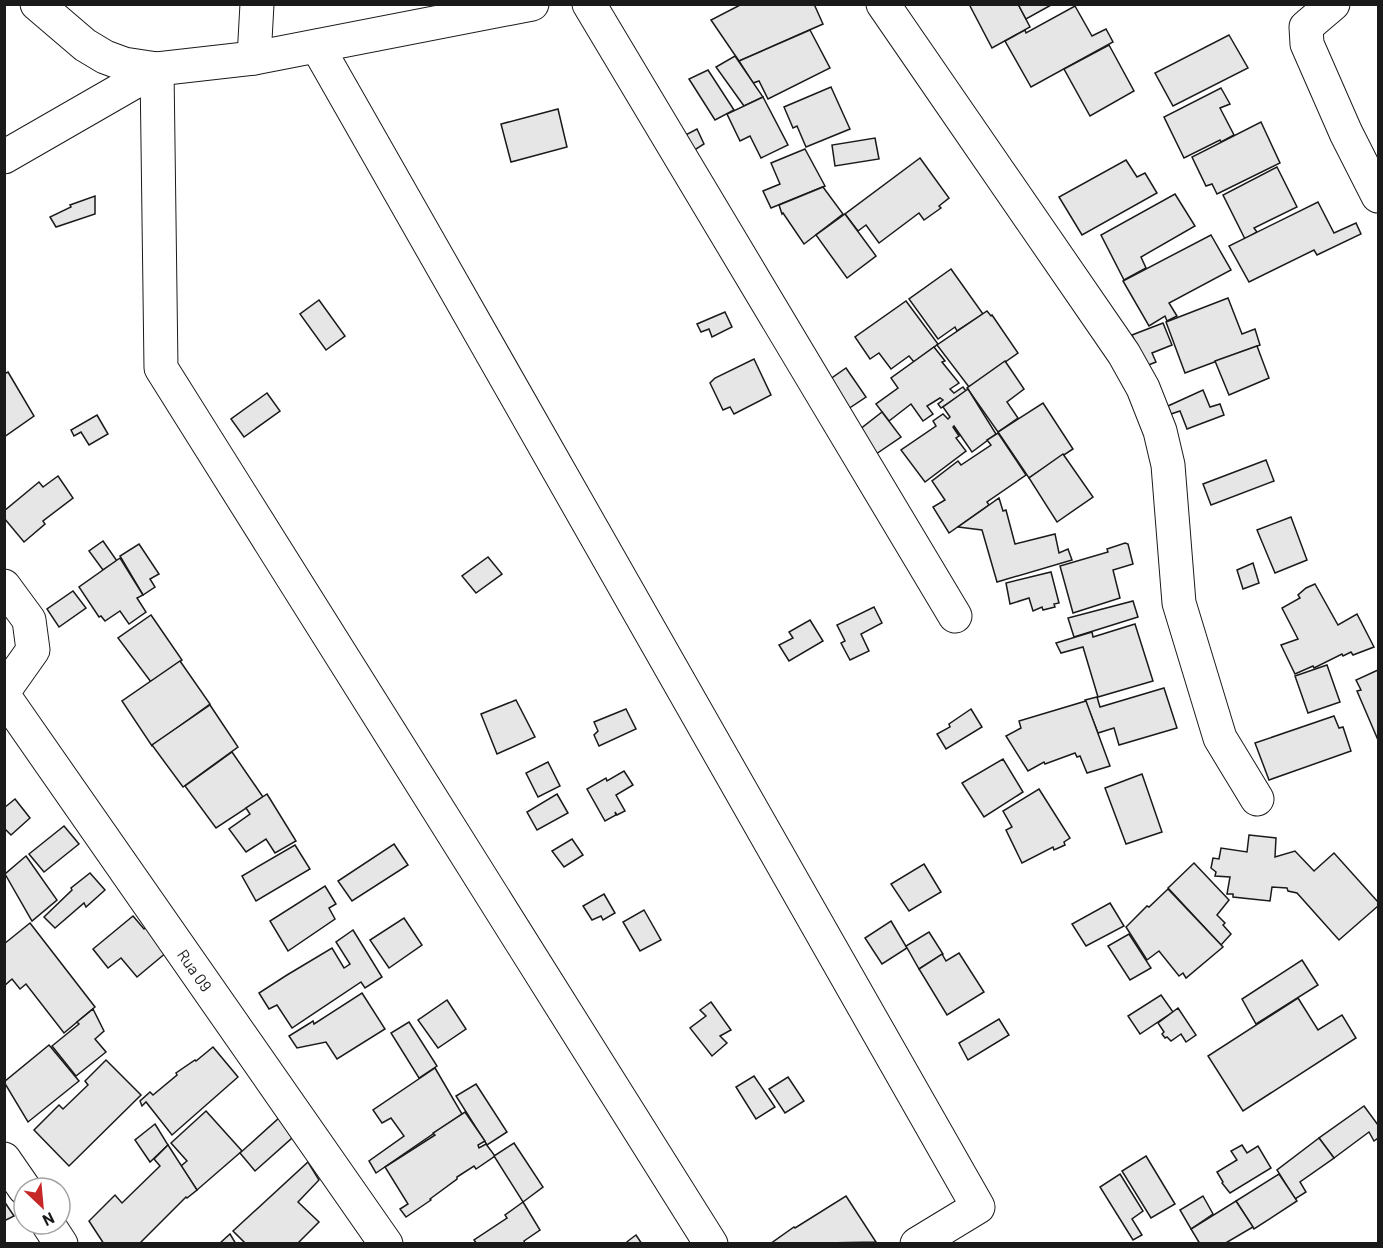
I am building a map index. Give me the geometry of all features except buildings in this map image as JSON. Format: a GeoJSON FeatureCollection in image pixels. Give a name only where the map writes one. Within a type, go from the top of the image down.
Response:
{"type":"FeatureCollection","features":[{"type":"Feature","properties":{"kind":"street"},"geometry":{"type":"LineString","coordinates":[[37,4],[85,45],[105,57],[124,64],[157,69],[254,58],[532,4]]}},
{"type":"Feature","properties":{"kind":"street"},"geometry":{"type":"LineString","coordinates":[[254,58],[257,4]]}},
{"type":"Feature","properties":{"kind":"street"},"geometry":{"type":"LineString","coordinates":[[589,4],[955,616]]}},
{"type":"Feature","properties":{"kind":"street"},"geometry":{"type":"LineString","coordinates":[[883,4],[1124,354],[1143,388],[1160,430],[1168,465],[1179,603],[1220,738],[1257,800]]}},
{"type":"Feature","properties":{"kind":"street"},"geometry":{"type":"LineString","coordinates":[[1333,4],[1306,27],[1306,44],[1346,133],[1378,195]]}},
{"type":"Feature","properties":{"kind":"street"},"geometry":{"type":"LineString","coordinates":[[317,46],[978,1206],[917,1244]]}},
{"type":"Feature","properties":{"kind":"street"},"geometry":{"type":"LineString","coordinates":[[4,157],[157,69]]}},
{"type":"Feature","properties":{"kind":"street"},"geometry":{"type":"LineString","coordinates":[[157,69],[161,368],[711,1244]]}},
{"type":"Feature","properties":{"kind":"street"},"geometry":{"type":"LineString","coordinates":[[4,586],[29,620],[33,650],[4,691]]}},
{"type":"Feature","properties":{"kind":"street","name":"Rua 09"},"geometry":{"type":"LineString","coordinates":[[4,696],[386,1244]]}},
{"type":"Feature","properties":{"kind":"street"},"geometry":{"type":"LineString","coordinates":[[4,1159],[16,1176]]}}]}
